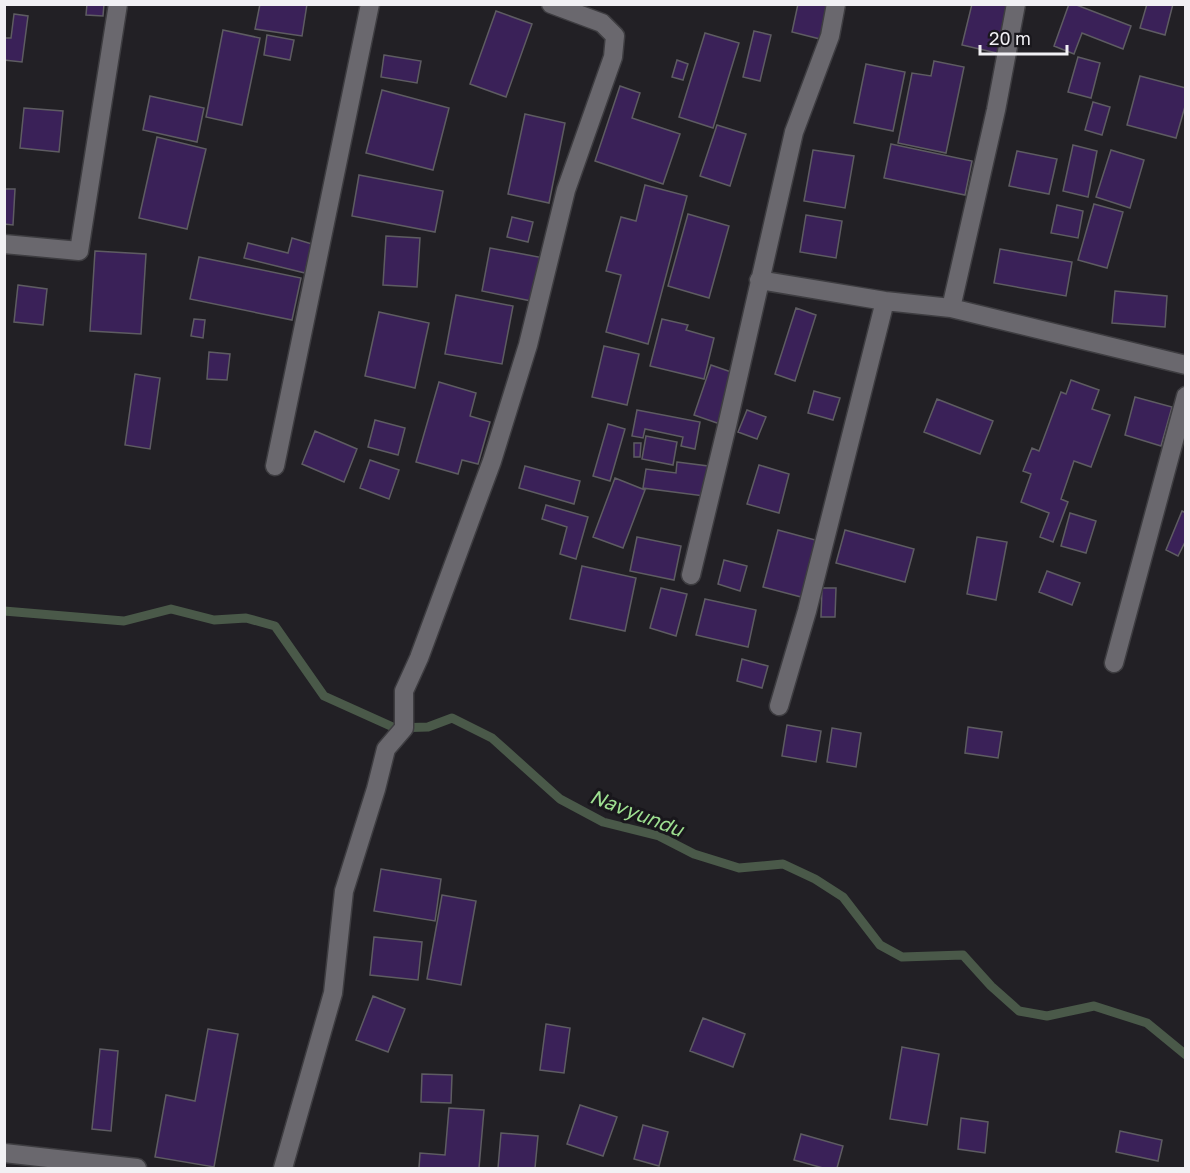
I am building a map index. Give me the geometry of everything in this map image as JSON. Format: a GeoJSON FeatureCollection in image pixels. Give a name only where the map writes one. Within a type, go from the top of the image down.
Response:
{"type":"FeatureCollection","features":[{"type":"Feature","properties":{"kind":"street"},"geometry":{"type":"LineString","coordinates":[[4,244],[79,251],[118,4]]}},
{"type":"Feature","properties":{"kind":"street"},"geometry":{"type":"LineString","coordinates":[[274,466],[370,4]]}},
{"type":"Feature","properties":{"kind":"street"},"geometry":{"type":"LineString","coordinates":[[283,1168],[333,993],[344,891],[386,749],[404,728],[404,691],[419,658],[492,461],[528,345],[566,190],[613,57],[615,36],[602,23],[551,4]]}},
{"type":"Feature","properties":{"kind":"street"},"geometry":{"type":"LineString","coordinates":[[691,575],[794,132],[830,36],[836,4]]}},
{"type":"Feature","properties":{"kind":"street"},"geometry":{"type":"LineString","coordinates":[[951,308],[996,110],[1016,4]]}},
{"type":"Feature","properties":{"kind":"street"},"geometry":{"type":"LineString","coordinates":[[759,280],[885,301],[951,308],[1185,365]]}},
{"type":"Feature","properties":{"kind":"street"},"geometry":{"type":"LineString","coordinates":[[779,706],[807,611],[885,301]]}},
{"type":"Feature","properties":{"kind":"street"},"geometry":{"type":"LineString","coordinates":[[1114,663],[1185,396]]}},
{"type":"Feature","properties":{"kind":"street"},"geometry":{"type":"LineString","coordinates":[[4,1153],[136,1168]]}},
{"type":"Feature","properties":{"kind":"building"},"geometry":{"type":"Polygon","coordinates":[[[87,4],[104,4],[103,16],[86,15],[87,4]]]}},
{"type":"Feature","properties":{"kind":"building"},"geometry":{"type":"Polygon","coordinates":[[[260,4],[307,4],[302,36],[255,29],[260,4]]]}},
{"type":"Feature","properties":{"kind":"building"},"geometry":{"type":"Polygon","coordinates":[[[798,4],[832,4],[824,40],[792,32],[798,4]]]}},
{"type":"Feature","properties":{"kind":"building"},"geometry":{"type":"Polygon","coordinates":[[[972,4],[1012,4],[1001,54],[962,45],[972,4]]]}},
{"type":"Feature","properties":{"kind":"building"},"geometry":{"type":"Polygon","coordinates":[[[1069,4],[1131,26],[1123,49],[1082,33],[1074,54],[1054,46],[1069,4]]]}},
{"type":"Feature","properties":{"kind":"building"},"geometry":{"type":"Polygon","coordinates":[[[1147,4],[1173,4],[1165,35],[1140,28],[1147,4]]]}},
{"type":"Feature","properties":{"kind":"building"},"geometry":{"type":"Polygon","coordinates":[[[496,11],[532,24],[506,97],[470,84],[496,11]]]}},
{"type":"Feature","properties":{"kind":"building"},"geometry":{"type":"Polygon","coordinates":[[[14,14],[28,16],[22,62],[4,60],[4,38],[11,38],[14,14]]]}},
{"type":"Feature","properties":{"kind":"building"},"geometry":{"type":"Polygon","coordinates":[[[223,30],[260,38],[242,125],[206,117],[223,30]]]}},
{"type":"Feature","properties":{"kind":"building"},"geometry":{"type":"Polygon","coordinates":[[[754,31],[771,35],[760,81],[743,77],[754,31]]]}},
{"type":"Feature","properties":{"kind":"building"},"geometry":{"type":"Polygon","coordinates":[[[705,33],[739,43],[713,128],[679,117],[705,33]]]}},
{"type":"Feature","properties":{"kind":"building"},"geometry":{"type":"Polygon","coordinates":[[[267,35],[294,40],[290,60],[264,55],[267,35]]]}},
{"type":"Feature","properties":{"kind":"building"},"geometry":{"type":"Polygon","coordinates":[[[384,55],[421,61],[417,83],[381,77],[384,55]]]}},
{"type":"Feature","properties":{"kind":"building"},"geometry":{"type":"Polygon","coordinates":[[[1078,57],[1100,63],[1091,98],[1068,92],[1078,57]]]}},
{"type":"Feature","properties":{"kind":"building"},"geometry":{"type":"Polygon","coordinates":[[[677,60],[688,64],[683,80],[672,77],[677,60]]]}},
{"type":"Feature","properties":{"kind":"building"},"geometry":{"type":"Polygon","coordinates":[[[934,61],[964,67],[946,153],[898,143],[912,73],[931,76],[934,61]]]}},
{"type":"Feature","properties":{"kind":"building"},"geometry":{"type":"Polygon","coordinates":[[[866,64],[905,72],[893,131],[854,123],[866,64]]]}},
{"type":"Feature","properties":{"kind":"building"},"geometry":{"type":"Polygon","coordinates":[[[1140,76],[1186,88],[1186,103],[1176,138],[1127,125],[1140,76]]]}},
{"type":"Feature","properties":{"kind":"building"},"geometry":{"type":"Polygon","coordinates":[[[620,86],[640,93],[632,118],[680,134],[663,184],[595,161],[620,86]]]}},
{"type":"Feature","properties":{"kind":"building"},"geometry":{"type":"Polygon","coordinates":[[[382,90],[449,108],[433,170],[366,153],[382,90]]]}},
{"type":"Feature","properties":{"kind":"building"},"geometry":{"type":"Polygon","coordinates":[[[150,96],[204,108],[197,142],[143,130],[150,96]]]}},
{"type":"Feature","properties":{"kind":"building"},"geometry":{"type":"Polygon","coordinates":[[[1093,102],[1110,107],[1102,135],[1085,130],[1093,102]]]}},
{"type":"Feature","properties":{"kind":"building"},"geometry":{"type":"Polygon","coordinates":[[[24,108],[63,111],[59,152],[20,148],[24,108]]]}},
{"type":"Feature","properties":{"kind":"building"},"geometry":{"type":"Polygon","coordinates":[[[525,114],[565,123],[549,203],[508,194],[525,114]]]}},
{"type":"Feature","properties":{"kind":"building"},"geometry":{"type":"Polygon","coordinates":[[[717,125],[746,134],[730,186],[700,176],[717,125]]]}},
{"type":"Feature","properties":{"kind":"building"},"geometry":{"type":"Polygon","coordinates":[[[157,137],[206,149],[187,229],[139,218],[157,137]]]}},
{"type":"Feature","properties":{"kind":"building"},"geometry":{"type":"Polygon","coordinates":[[[891,144],[972,161],[965,195],[884,178],[891,144]]]}},
{"type":"Feature","properties":{"kind":"building"},"geometry":{"type":"Polygon","coordinates":[[[1073,145],[1097,151],[1088,197],[1063,191],[1073,145]]]}},
{"type":"Feature","properties":{"kind":"building"},"geometry":{"type":"Polygon","coordinates":[[[813,150],[854,156],[845,208],[804,201],[813,150]]]}},
{"type":"Feature","properties":{"kind":"building"},"geometry":{"type":"Polygon","coordinates":[[[1111,150],[1144,160],[1130,208],[1096,197],[1111,150]]]}},
{"type":"Feature","properties":{"kind":"building"},"geometry":{"type":"Polygon","coordinates":[[[1017,151],[1057,159],[1049,194],[1009,186],[1017,151]]]}},
{"type":"Feature","properties":{"kind":"building"},"geometry":{"type":"Polygon","coordinates":[[[359,175],[443,191],[435,232],[352,216],[359,175]]]}},
{"type":"Feature","properties":{"kind":"building"},"geometry":{"type":"Polygon","coordinates":[[[645,185],[687,196],[648,344],[606,332],[621,275],[606,271],[621,217],[636,221],[645,185]]]}},
{"type":"Feature","properties":{"kind":"building"},"geometry":{"type":"Polygon","coordinates":[[[4,189],[15,189],[13,225],[4,224],[4,189]]]}},
{"type":"Feature","properties":{"kind":"building"},"geometry":{"type":"Polygon","coordinates":[[[1094,204],[1123,212],[1107,268],[1078,260],[1094,204]]]}},
{"type":"Feature","properties":{"kind":"building"},"geometry":{"type":"Polygon","coordinates":[[[1057,205],[1083,211],[1078,238],[1051,233],[1057,205]]]}},
{"type":"Feature","properties":{"kind":"building"},"geometry":{"type":"Polygon","coordinates":[[[688,214],[729,226],[709,298],[668,286],[688,214]]]}},
{"type":"Feature","properties":{"kind":"building"},"geometry":{"type":"Polygon","coordinates":[[[806,215],[842,221],[836,258],[800,252],[806,215]]]}},
{"type":"Feature","properties":{"kind":"building"},"geometry":{"type":"Polygon","coordinates":[[[512,217],[533,222],[528,242],[507,237],[512,217]]]}},
{"type":"Feature","properties":{"kind":"building"},"geometry":{"type":"Polygon","coordinates":[[[386,236],[420,238],[417,287],[383,285],[386,236]]]}},
{"type":"Feature","properties":{"kind":"building"},"geometry":{"type":"Polygon","coordinates":[[[292,238],[312,244],[305,273],[244,258],[248,243],[288,253],[292,238]]]}},
{"type":"Feature","properties":{"kind":"building"},"geometry":{"type":"Polygon","coordinates":[[[490,248],[544,258],[536,302],[482,291],[490,248]]]}},
{"type":"Feature","properties":{"kind":"building"},"geometry":{"type":"Polygon","coordinates":[[[1000,249],[1072,262],[1066,296],[994,283],[1000,249]]]}},
{"type":"Feature","properties":{"kind":"building"},"geometry":{"type":"Polygon","coordinates":[[[95,251],[146,254],[141,334],[90,331],[95,251]]]}},
{"type":"Feature","properties":{"kind":"building"},"geometry":{"type":"Polygon","coordinates":[[[199,257],[301,278],[292,320],[190,299],[199,257]]]}},
{"type":"Feature","properties":{"kind":"building"},"geometry":{"type":"Polygon","coordinates":[[[18,285],[47,289],[43,325],[14,322],[18,285]]]}},
{"type":"Feature","properties":{"kind":"building"},"geometry":{"type":"Polygon","coordinates":[[[1115,291],[1167,296],[1165,327],[1112,323],[1115,291]]]}},
{"type":"Feature","properties":{"kind":"building"},"geometry":{"type":"Polygon","coordinates":[[[456,295],[513,306],[502,364],[445,354],[456,295]]]}},
{"type":"Feature","properties":{"kind":"building"},"geometry":{"type":"Polygon","coordinates":[[[796,308],[816,315],[795,381],[775,374],[796,308]]]}},
{"type":"Feature","properties":{"kind":"building"},"geometry":{"type":"Polygon","coordinates":[[[379,312],[429,323],[415,388],[365,376],[379,312]]]}},
{"type":"Feature","properties":{"kind":"building"},"geometry":{"type":"Polygon","coordinates":[[[194,319],[205,320],[203,338],[191,336],[194,319]]]}},
{"type":"Feature","properties":{"kind":"building"},"geometry":{"type":"Polygon","coordinates":[[[662,319],[688,325],[686,330],[714,338],[704,379],[650,366],[662,319]]]}},
{"type":"Feature","properties":{"kind":"building"},"geometry":{"type":"Polygon","coordinates":[[[604,346],[639,354],[627,405],[592,397],[604,346]]]}},
{"type":"Feature","properties":{"kind":"building"},"geometry":{"type":"Polygon","coordinates":[[[209,352],[230,354],[227,380],[207,379],[209,352]]]}},
{"type":"Feature","properties":{"kind":"building"},"geometry":{"type":"Polygon","coordinates":[[[711,365],[737,374],[720,424],[694,415],[711,365]]]}},
{"type":"Feature","properties":{"kind":"building"},"geometry":{"type":"Polygon","coordinates":[[[135,374],[160,378],[150,449],[125,445],[135,374]]]}},
{"type":"Feature","properties":{"kind":"building"},"geometry":{"type":"Polygon","coordinates":[[[1071,380],[1099,390],[1092,409],[1110,415],[1091,467],[1074,461],[1061,499],[1068,502],[1053,542],[1040,537],[1049,513],[1021,502],[1031,474],[1023,471],[1032,448],[1039,451],[1061,392],[1066,394],[1071,380]]]}},
{"type":"Feature","properties":{"kind":"building"},"geometry":{"type":"Polygon","coordinates":[[[439,382],[476,393],[470,416],[490,422],[478,464],[462,460],[458,474],[416,462],[439,382]]]}},
{"type":"Feature","properties":{"kind":"building"},"geometry":{"type":"Polygon","coordinates":[[[814,391],[840,398],[833,420],[808,413],[814,391]]]}},
{"type":"Feature","properties":{"kind":"building"},"geometry":{"type":"Polygon","coordinates":[[[1135,397],[1172,407],[1161,446],[1125,435],[1135,397]]]}},
{"type":"Feature","properties":{"kind":"building"},"geometry":{"type":"Polygon","coordinates":[[[937,399],[993,421],[980,454],[924,432],[937,399]]]}},
{"type":"Feature","properties":{"kind":"building"},"geometry":{"type":"Polygon","coordinates":[[[637,410],[700,422],[695,449],[681,446],[683,437],[645,429],[643,438],[632,436],[637,410]]]}},
{"type":"Feature","properties":{"kind":"building"},"geometry":{"type":"Polygon","coordinates":[[[747,410],[766,417],[757,439],[738,432],[747,410]]]}},
{"type":"Feature","properties":{"kind":"building"},"geometry":{"type":"Polygon","coordinates":[[[375,420],[405,428],[398,455],[368,447],[375,420]]]}},
{"type":"Feature","properties":{"kind":"building"},"geometry":{"type":"Polygon","coordinates":[[[608,424],[625,429],[610,481],[593,476],[608,424]]]}},
{"type":"Feature","properties":{"kind":"building"},"geometry":{"type":"Polygon","coordinates":[[[315,431],[357,449],[344,482],[302,464],[315,431]]]}},
{"type":"Feature","properties":{"kind":"building"},"geometry":{"type":"Polygon","coordinates":[[[646,436],[677,442],[673,465],[642,459],[646,436]]]}},
{"type":"Feature","properties":{"kind":"building"},"geometry":{"type":"Polygon","coordinates":[[[634,443],[641,443],[640,457],[634,457],[634,443]]]}},
{"type":"Feature","properties":{"kind":"building"},"geometry":{"type":"Polygon","coordinates":[[[370,460],[399,470],[389,499],[360,488],[370,460]]]}},
{"type":"Feature","properties":{"kind":"building"},"geometry":{"type":"Polygon","coordinates":[[[677,462],[708,466],[704,496],[643,488],[646,469],[676,473],[677,462]]]}},
{"type":"Feature","properties":{"kind":"building"},"geometry":{"type":"Polygon","coordinates":[[[759,465],[789,474],[779,513],[747,504],[759,465]]]}},
{"type":"Feature","properties":{"kind":"building"},"geometry":{"type":"Polygon","coordinates":[[[525,466],[580,481],[574,504],[519,488],[525,466]]]}},
{"type":"Feature","properties":{"kind":"building"},"geometry":{"type":"Polygon","coordinates":[[[615,478],[645,490],[623,548],[593,537],[615,478]]]}},
{"type":"Feature","properties":{"kind":"building"},"geometry":{"type":"Polygon","coordinates":[[[546,505],[588,517],[576,559],[560,554],[567,527],[542,519],[546,505]]]}},
{"type":"Feature","properties":{"kind":"building"},"geometry":{"type":"Polygon","coordinates":[[[1182,511],[1186,513],[1186,540],[1178,556],[1166,550],[1182,511]]]}},
{"type":"Feature","properties":{"kind":"building"},"geometry":{"type":"Polygon","coordinates":[[[1070,513],[1096,521],[1086,553],[1061,546],[1070,513]]]}},
{"type":"Feature","properties":{"kind":"building"},"geometry":{"type":"Polygon","coordinates":[[[778,530],[819,541],[805,598],[763,587],[778,530]]]}},
{"type":"Feature","properties":{"kind":"building"},"geometry":{"type":"Polygon","coordinates":[[[845,530],[914,549],[905,582],[836,563],[845,530]]]}},
{"type":"Feature","properties":{"kind":"building"},"geometry":{"type":"Polygon","coordinates":[[[637,537],[681,546],[674,580],[630,571],[637,537]]]}},
{"type":"Feature","properties":{"kind":"building"},"geometry":{"type":"Polygon","coordinates":[[[977,537],[1007,542],[996,600],[967,594],[977,537]]]}},
{"type":"Feature","properties":{"kind":"building"},"geometry":{"type":"Polygon","coordinates":[[[724,560],[747,566],[740,591],[718,584],[724,560]]]}},
{"type":"Feature","properties":{"kind":"building"},"geometry":{"type":"Polygon","coordinates":[[[582,566],[636,578],[625,631],[570,619],[582,566]]]}},
{"type":"Feature","properties":{"kind":"building"},"geometry":{"type":"Polygon","coordinates":[[[1047,571],[1080,583],[1072,605],[1039,592],[1047,571]]]}},
{"type":"Feature","properties":{"kind":"building"},"geometry":{"type":"Polygon","coordinates":[[[661,588],[687,594],[676,636],[650,628],[661,588]]]}},
{"type":"Feature","properties":{"kind":"building"},"geometry":{"type":"Polygon","coordinates":[[[822,588],[836,588],[835,617],[821,617],[822,588]]]}},
{"type":"Feature","properties":{"kind":"building"},"geometry":{"type":"Polygon","coordinates":[[[705,599],[756,610],[748,647],[696,635],[705,599]]]}},
{"type":"Feature","properties":{"kind":"building"},"geometry":{"type":"Polygon","coordinates":[[[742,659],[768,666],[762,688],[737,681],[742,659]]]}},
{"type":"Feature","properties":{"kind":"building"},"geometry":{"type":"Polygon","coordinates":[[[787,725],[821,731],[816,762],[782,756],[787,725]]]}},
{"type":"Feature","properties":{"kind":"building"},"geometry":{"type":"Polygon","coordinates":[[[968,727],[1002,732],[998,758],[965,753],[968,727]]]}},
{"type":"Feature","properties":{"kind":"building"},"geometry":{"type":"Polygon","coordinates":[[[832,728],[861,733],[856,767],[827,762],[832,728]]]}},
{"type":"Feature","properties":{"kind":"building"},"geometry":{"type":"Polygon","coordinates":[[[381,869],[441,879],[435,921],[374,911],[381,869]]]}},
{"type":"Feature","properties":{"kind":"building"},"geometry":{"type":"Polygon","coordinates":[[[442,895],[476,901],[461,985],[427,979],[442,895]]]}},
{"type":"Feature","properties":{"kind":"building"},"geometry":{"type":"Polygon","coordinates":[[[374,937],[422,942],[418,980],[370,975],[374,937]]]}},
{"type":"Feature","properties":{"kind":"building"},"geometry":{"type":"Polygon","coordinates":[[[373,996],[405,1009],[388,1052],[356,1040],[373,996]]]}},
{"type":"Feature","properties":{"kind":"building"},"geometry":{"type":"Polygon","coordinates":[[[703,1018],[745,1034],[733,1067],[690,1051],[703,1018]]]}},
{"type":"Feature","properties":{"kind":"building"},"geometry":{"type":"Polygon","coordinates":[[[546,1024],[570,1028],[564,1073],[540,1070],[546,1024]]]}},
{"type":"Feature","properties":{"kind":"building"},"geometry":{"type":"Polygon","coordinates":[[[208,1029],[238,1034],[214,1167],[155,1157],[166,1095],[195,1101],[208,1029]]]}},
{"type":"Feature","properties":{"kind":"building"},"geometry":{"type":"Polygon","coordinates":[[[902,1047],[939,1054],[927,1125],[890,1119],[902,1047]]]}},
{"type":"Feature","properties":{"kind":"building"},"geometry":{"type":"Polygon","coordinates":[[[100,1049],[118,1051],[111,1131],[92,1129],[100,1049]]]}},
{"type":"Feature","properties":{"kind":"building"},"geometry":{"type":"Polygon","coordinates":[[[422,1074],[452,1075],[451,1103],[421,1102],[422,1074]]]}},
{"type":"Feature","properties":{"kind":"building"},"geometry":{"type":"Polygon","coordinates":[[[580,1105],[617,1117],[603,1156],[567,1144],[580,1105]]]}},
{"type":"Feature","properties":{"kind":"building"},"geometry":{"type":"Polygon","coordinates":[[[449,1108],[484,1110],[479,1168],[419,1168],[420,1153],[445,1155],[449,1108]]]}},
{"type":"Feature","properties":{"kind":"building"},"geometry":{"type":"Polygon","coordinates":[[[961,1118],[988,1122],[985,1153],[958,1149],[961,1118]]]}},
{"type":"Feature","properties":{"kind":"building"},"geometry":{"type":"Polygon","coordinates":[[[643,1125],[668,1132],[659,1166],[634,1159],[643,1125]]]}},
{"type":"Feature","properties":{"kind":"building"},"geometry":{"type":"Polygon","coordinates":[[[1120,1131],[1162,1140],[1158,1161],[1116,1152],[1120,1131]]]}},
{"type":"Feature","properties":{"kind":"building"},"geometry":{"type":"Polygon","coordinates":[[[501,1133],[538,1136],[535,1168],[498,1168],[501,1133]]]}},
{"type":"Feature","properties":{"kind":"building"},"geometry":{"type":"Polygon","coordinates":[[[801,1134],[843,1146],[837,1168],[823,1168],[794,1160],[801,1134]]]}},
{"type":"Feature","properties":{"kind":"waterway","name":"Navyundu"},"geometry":{"type":"LineString","coordinates":[[4,611],[124,621],[171,609],[214,620],[246,618],[275,626],[324,696],[395,728],[428,727],[452,718],[492,738],[560,799],[603,822],[659,836],[694,854],[739,868],[783,864],[815,879],[843,897],[880,945],[902,957],[963,955],[991,986],[1019,1011],[1047,1016],[1094,1006],[1147,1023],[1186,1055]]}}]}
